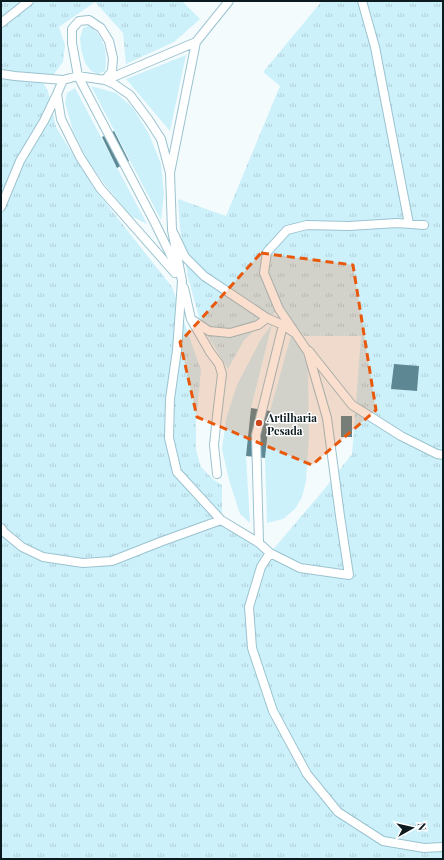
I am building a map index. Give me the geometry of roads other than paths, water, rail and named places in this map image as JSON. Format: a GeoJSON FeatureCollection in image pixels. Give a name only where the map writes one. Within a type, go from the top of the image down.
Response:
{"type":"FeatureCollection","features":[{"type":"Feature","properties":{"kind":"lane"},"geometry":{"type":"LineString","coordinates":[[1,22],[29,1]]}},
{"type":"Feature","properties":{"kind":"lane"},"geometry":{"type":"LineString","coordinates":[[170,173],[196,42],[229,1]]}},
{"type":"Feature","properties":{"kind":"lane"},"geometry":{"type":"LineString","coordinates":[[362,1],[375,47],[409,224]]}},
{"type":"Feature","properties":{"kind":"lane"},"geometry":{"type":"LineString","coordinates":[[105,80],[112,71],[113,58],[108,41],[101,28],[89,20],[79,21],[72,29],[72,43],[78,76],[155,223],[182,281],[177,350],[170,399],[169,438],[177,472],[222,520],[259,543],[270,553],[300,568],[349,575],[327,418],[308,352],[279,309],[264,273],[266,252],[287,230],[307,225],[349,226],[397,223],[424,225]]}},
{"type":"Feature","properties":{"kind":"lane"},"geometry":{"type":"LineString","coordinates":[[105,80],[196,42]]}},
{"type":"Feature","properties":{"kind":"lane"},"geometry":{"type":"LineString","coordinates":[[1,74],[63,80],[78,76],[105,80],[114,84],[130,95],[162,139],[170,173],[172,230],[191,319],[210,352],[219,364],[222,374],[216,416],[214,445],[217,474]]}},
{"type":"Feature","properties":{"kind":"lane"},"geometry":{"type":"LineString","coordinates":[[1,207],[20,161],[44,121],[63,80]]}},
{"type":"Feature","properties":{"kind":"lane"},"geometry":{"type":"LineString","coordinates":[[57,94],[61,119],[80,157],[100,188],[182,281]]}},
{"type":"Feature","properties":{"kind":"lane"},"geometry":{"type":"LineString","coordinates":[[172,230],[185,257],[204,276],[267,318],[283,325],[295,333],[352,405],[401,436],[437,454],[443,455]]}},
{"type":"Feature","properties":{"kind":"lane"},"geometry":{"type":"LineString","coordinates":[[191,319],[209,331],[230,333],[258,325],[267,318]]}},
{"type":"Feature","properties":{"kind":"lane"},"geometry":{"type":"LineString","coordinates":[[259,543],[256,435],[283,325]]}},
{"type":"Feature","properties":{"kind":"lane"},"geometry":{"type":"LineString","coordinates":[[1,528],[22,547],[43,557],[83,563],[112,561],[222,520]]}},
{"type":"Feature","properties":{"kind":"lane"},"geometry":{"type":"LineString","coordinates":[[270,553],[261,567],[249,607],[252,648],[273,711],[307,774],[338,812],[383,841],[424,848],[443,847]]}},
{"type":"Feature","properties":{"kind":"place","name":"Artilharia Pesada"},"geometry":{"type":"Point","coordinates":[259,423]}}]}
